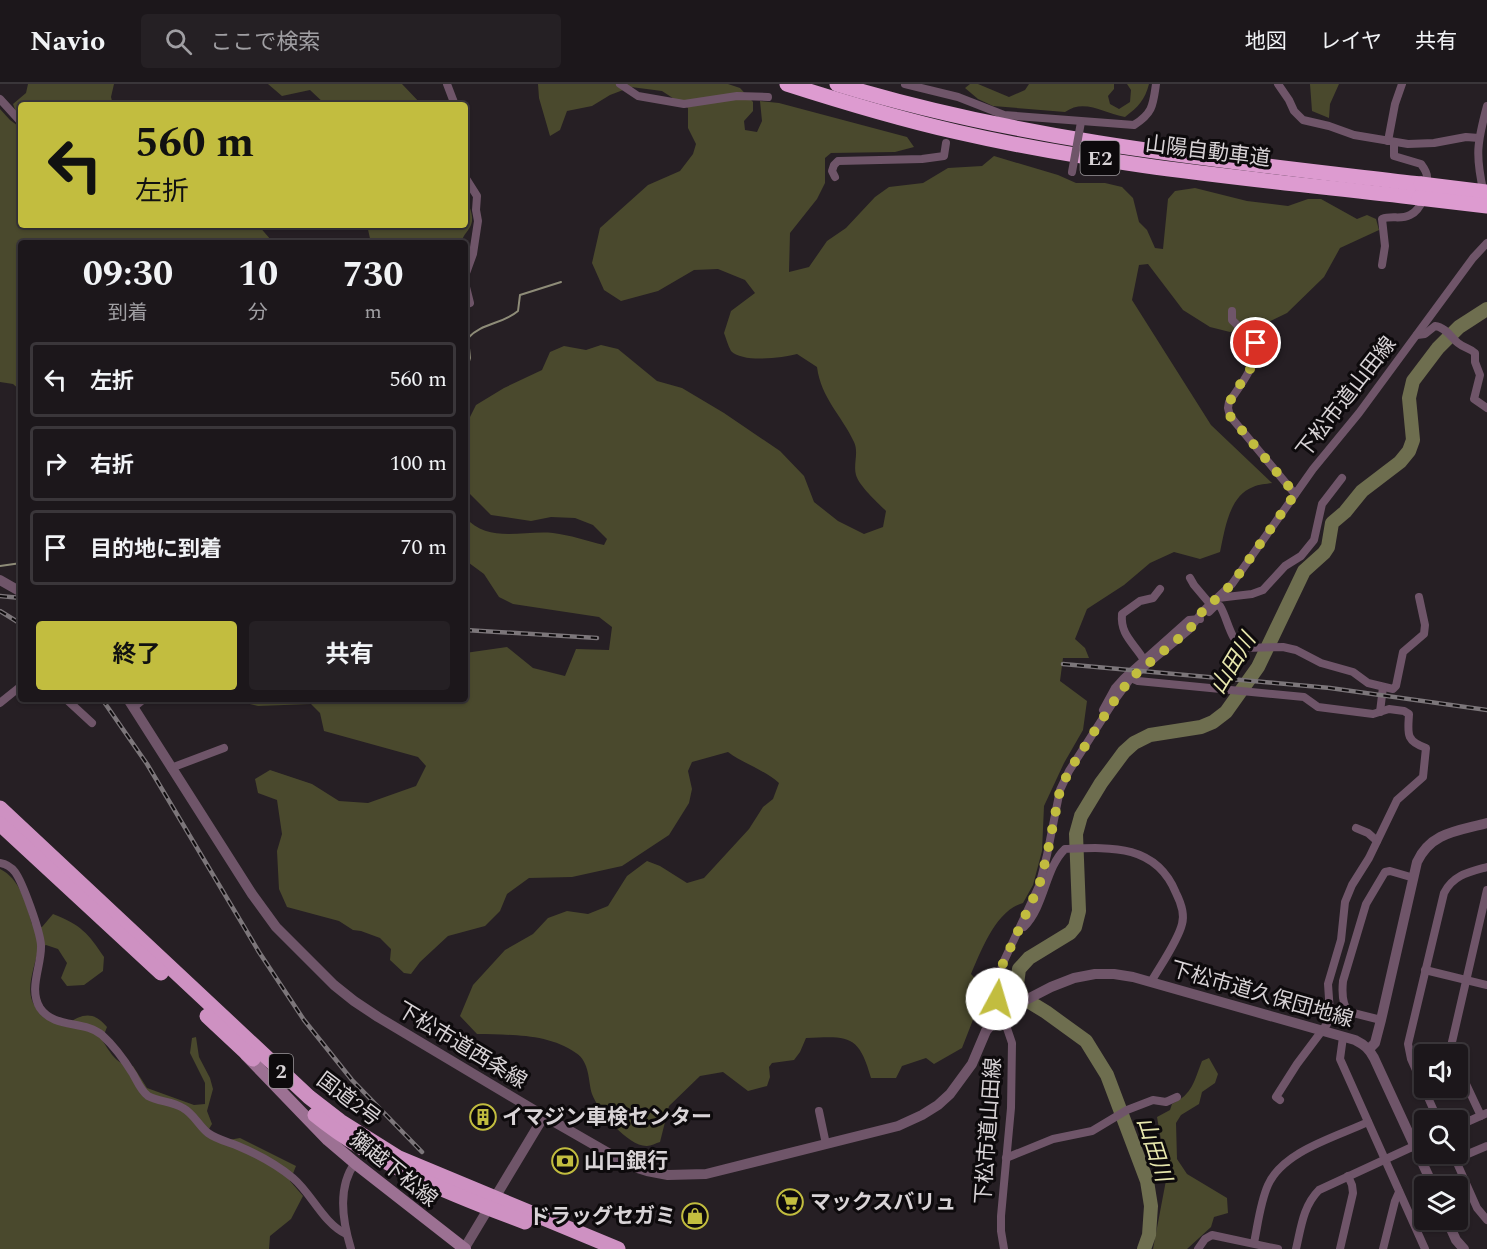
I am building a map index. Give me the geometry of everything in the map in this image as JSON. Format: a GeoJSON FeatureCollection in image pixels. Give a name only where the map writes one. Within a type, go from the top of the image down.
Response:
{"type":"FeatureCollection","features":[{"type":"Feature","properties":{"kind":"highway","name":"山陽自動車道"},"geometry":{"type":"LineString","coordinates":[[787,84],[958,132],[1160,167],[1420,191],[1487,192]]}},
{"type":"Feature","properties":{"kind":"highway","name":"山陽自動車道"},"geometry":{"type":"LineString","coordinates":[[837,84],[962,117],[1053,135],[1420,191],[1487,204]]}},
{"type":"Feature","properties":{"kind":"highway","name":"国道2号"},"geometry":{"type":"LineString","coordinates":[[0,808],[301,1090],[332,1115],[399,1158],[492,1204],[592,1249]]}},
{"type":"Feature","properties":{"kind":"highway","name":"国道2号"},"geometry":{"type":"LineString","coordinates":[[0,824],[302,1104],[335,1131],[362,1149],[425,1182],[618,1249]]}},
{"type":"Feature","properties":{"kind":"main road","name":"獺越下松線"},"geometry":{"type":"LineString","coordinates":[[229,1036],[299,1112],[355,1164],[465,1249]]}},
{"type":"Feature","properties":{"kind":"street"},"geometry":{"type":"LineString","coordinates":[[447,84],[454,102]]}},
{"type":"Feature","properties":{"kind":"street"},"geometry":{"type":"LineString","coordinates":[[620,84],[638,96],[684,104],[737,96],[768,97]]}},
{"type":"Feature","properties":{"kind":"street"},"geometry":{"type":"LineString","coordinates":[[905,84],[958,97],[1004,115],[1134,125],[1146,117],[1155,102],[1156,84]]}},
{"type":"Feature","properties":{"kind":"street"},"geometry":{"type":"LineString","coordinates":[[1278,84],[1294,111],[1303,120],[1354,135],[1420,144],[1466,137],[1479,138]]}},
{"type":"Feature","properties":{"kind":"street"},"geometry":{"type":"LineString","coordinates":[[1382,265],[1385,246],[1382,219],[1393,216],[1402,218],[1419,210],[1427,177],[1421,164],[1394,156],[1391,141],[1395,104],[1402,84]]}},
{"type":"Feature","properties":{"kind":"street"},"geometry":{"type":"LineString","coordinates":[[955,109],[958,97]]}},
{"type":"Feature","properties":{"kind":"street"},"geometry":{"type":"LineString","coordinates":[[0,99],[18,119]]}},
{"type":"Feature","properties":{"kind":"street"},"geometry":{"type":"LineString","coordinates":[[1487,106],[1477,155],[1479,174],[1487,204]]}},
{"type":"Feature","properties":{"kind":"street"},"geometry":{"type":"LineString","coordinates":[[1072,172],[1081,121]]}},
{"type":"Feature","properties":{"kind":"street"},"geometry":{"type":"LineString","coordinates":[[835,177],[832,171],[838,161],[922,159],[944,156],[946,143]]}},
{"type":"Feature","properties":{"kind":"street"},"geometry":{"type":"LineString","coordinates":[[468,182],[477,196],[477,221],[473,254],[468,268]]}},
{"type":"Feature","properties":{"kind":"street","name":"下松市道山田線"},"geometry":{"type":"LineString","coordinates":[[1004,1249],[1000,1231],[1000,1216],[1011,1108],[1012,1043],[996,993],[1003,963],[1045,868],[1060,790],[1069,771],[1131,678],[1189,630],[1232,584],[1295,494],[1473,258],[1486,245]]}},
{"type":"Feature","properties":{"kind":"street"},"geometry":{"type":"LineString","coordinates":[[1232,311],[1232,320],[1256,343],[1257,347],[1252,365],[1228,408],[1230,416],[1295,494]]}},
{"type":"Feature","properties":{"kind":"street"},"geometry":{"type":"LineString","coordinates":[[1417,335],[1425,334],[1435,326],[1440,326],[1460,345],[1470,348],[1475,353],[1475,362],[1480,375],[1474,399],[1487,408]]}},
{"type":"Feature","properties":{"kind":"street"},"geometry":{"type":"LineString","coordinates":[[1190,578],[1194,585],[1214,601],[1252,594],[1269,586],[1285,566],[1300,556],[1314,540],[1322,504],[1342,478]]}},
{"type":"Feature","properties":{"kind":"street"},"geometry":{"type":"LineString","coordinates":[[0,580],[18,590]]}},
{"type":"Feature","properties":{"kind":"street"},"geometry":{"type":"LineString","coordinates":[[1144,660],[1124,632],[1121,625],[1122,614],[1140,601],[1152,598],[1160,590]]}},
{"type":"Feature","properties":{"kind":"street"},"geometry":{"type":"LineString","coordinates":[[1098,728],[1101,715],[1115,688],[1189,620],[1200,620],[1216,605],[1222,609],[1239,646],[1296,650],[1335,668],[1353,672],[1368,683],[1393,689],[1396,686],[1402,652],[1424,634],[1425,625],[1419,597]]}},
{"type":"Feature","properties":{"kind":"street"},"geometry":{"type":"LineString","coordinates":[[1131,678],[1138,681],[1304,698],[1318,707],[1373,714],[1389,709],[1404,711],[1409,714],[1407,734],[1417,745],[1426,748],[1423,777],[1397,800],[1352,885],[1345,902],[1341,940],[1328,984],[1330,1013],[1323,1031],[1297,1064],[1276,1097],[1280,1100]]}},
{"type":"Feature","properties":{"kind":"street"},"geometry":{"type":"LineString","coordinates":[[1380,712],[1383,687]]}},
{"type":"Feature","properties":{"kind":"street"},"geometry":{"type":"LineString","coordinates":[[0,703],[18,688]]}},
{"type":"Feature","properties":{"kind":"street"},"geometry":{"type":"LineString","coordinates":[[69,702],[92,723]]}},
{"type":"Feature","properties":{"kind":"street","name":"下松市道西条線"},"geometry":{"type":"LineString","coordinates":[[131,704],[252,894],[276,927],[334,985],[378,1017],[544,1116],[631,1166],[647,1172],[668,1175],[706,1174],[898,1126],[938,1105],[962,1081],[986,1031],[1001,1013]]}},
{"type":"Feature","properties":{"kind":"street"},"geometry":{"type":"LineString","coordinates":[[171,768],[224,748]]}},
{"type":"Feature","properties":{"kind":"street"},"geometry":{"type":"LineString","coordinates":[[1369,1048],[1375,1043],[1420,856],[1431,842],[1451,833],[1487,823]]}},
{"type":"Feature","properties":{"kind":"street"},"geometry":{"type":"LineString","coordinates":[[1356,828],[1368,833],[1377,841]]}},
{"type":"Feature","properties":{"kind":"street"},"geometry":{"type":"LineString","coordinates":[[1019,930],[1031,919],[1056,859],[1065,849],[1121,849],[1146,856],[1170,879],[1184,915],[1182,926],[1151,982]]}},
{"type":"Feature","properties":{"kind":"street"},"geometry":{"type":"LineString","coordinates":[[0,862],[14,871],[23,888],[41,944],[35,981],[40,1008],[50,1017],[65,1023],[79,1024],[101,1034],[131,1072],[143,1092],[150,1097],[185,1109],[208,1133],[261,1157],[293,1178],[309,1194],[321,1211],[346,1234]]}},
{"type":"Feature","properties":{"kind":"street"},"geometry":{"type":"LineString","coordinates":[[1434,1110],[1408,1051],[1411,1029],[1444,892],[1453,879],[1487,867]]}},
{"type":"Feature","properties":{"kind":"street"},"geometry":{"type":"LineString","coordinates":[[1381,1020],[1348,1012],[1345,1009],[1343,981],[1366,904],[1385,872],[1390,871],[1414,878]]}},
{"type":"Feature","properties":{"kind":"street"},"geometry":{"type":"LineString","coordinates":[[1452,1044],[1487,890]]}},
{"type":"Feature","properties":{"kind":"street"},"geometry":{"type":"LineString","coordinates":[[1425,970],[1487,985]]}},
{"type":"Feature","properties":{"kind":"street","name":"下松市道久保団地線"},"geometry":{"type":"LineString","coordinates":[[1001,1013],[1051,987],[1074,978],[1095,974],[1114,974],[1151,982],[1355,1040],[1369,1048],[1414,1133]]}},
{"type":"Feature","properties":{"kind":"street"},"geometry":{"type":"LineString","coordinates":[[1343,1037],[1340,1059],[1425,1249]]}},
{"type":"Feature","properties":{"kind":"street"},"geometry":{"type":"LineString","coordinates":[[1468,1085],[1484,1115],[1468,1122]]}},
{"type":"Feature","properties":{"kind":"street"},"geometry":{"type":"LineString","coordinates":[[1006,1158],[1053,1139],[1092,1131],[1122,1112],[1153,1100],[1166,1102],[1177,1097]]}},
{"type":"Feature","properties":{"kind":"street"},"geometry":{"type":"LineString","coordinates":[[819,1111],[826,1144]]}},
{"type":"Feature","properties":{"kind":"street"},"geometry":{"type":"LineString","coordinates":[[465,1249],[544,1116]]}},
{"type":"Feature","properties":{"kind":"street"},"geometry":{"type":"LineString","coordinates":[[1254,1243],[1265,1195],[1277,1170],[1300,1153],[1368,1122]]}},
{"type":"Feature","properties":{"kind":"street"},"geometry":{"type":"LineString","coordinates":[[1468,1152],[1487,1146]]}},
{"type":"Feature","properties":{"kind":"street"},"geometry":{"type":"LineString","coordinates":[[1296,1249],[1306,1209],[1319,1190],[1414,1147]]}},
{"type":"Feature","properties":{"kind":"street"},"geometry":{"type":"LineString","coordinates":[[351,1249],[346,1234],[344,1191],[347,1175],[355,1164]]}},
{"type":"Feature","properties":{"kind":"street"},"geometry":{"type":"LineString","coordinates":[[1458,1164],[1477,1208],[1487,1220]]}},
{"type":"Feature","properties":{"kind":"street"},"geometry":{"type":"LineString","coordinates":[[1340,1249],[1353,1193],[1348,1176]]}},
{"type":"Feature","properties":{"kind":"street"},"geometry":{"type":"LineString","coordinates":[[1383,1249],[1399,1192]]}},
{"type":"Feature","properties":{"kind":"street"},"geometry":{"type":"LineString","coordinates":[[1452,1230],[1464,1249]]}},
{"type":"Feature","properties":{"kind":"street"},"geometry":{"type":"LineString","coordinates":[[1198,1249],[1205,1239],[1212,1235],[1278,1249]]}},
{"type":"Feature","properties":{"kind":"shaded area"},"geometry":{"type":"Polygon","coordinates":[[[28,84],[114,84],[112,102],[18,102],[18,116],[13,104],[26,93],[28,84]]]}},
{"type":"Feature","properties":{"kind":"shaded area"},"geometry":{"type":"Polygon","coordinates":[[[268,84],[402,84],[419,102],[323,102],[310,90],[282,96],[268,84]]]}},
{"type":"Feature","properties":{"kind":"shaded area"},"geometry":{"type":"Polygon","coordinates":[[[538,84],[728,84],[740,88],[753,102],[753,111],[744,121],[745,130],[757,132],[762,121],[760,101],[779,103],[907,137],[914,147],[895,152],[831,153],[825,158],[825,183],[817,199],[790,233],[789,272],[809,267],[827,241],[846,228],[875,197],[889,187],[923,183],[948,168],[982,166],[994,156],[1058,175],[1076,183],[1105,183],[1122,187],[1133,198],[1139,222],[1147,230],[1155,248],[1163,249],[1168,199],[1175,191],[1195,188],[1247,201],[1288,206],[1308,199],[1321,199],[1357,219],[1367,215],[1376,219],[1379,230],[1340,248],[1324,277],[1287,313],[1264,324],[1230,332],[1210,327],[1183,310],[1148,264],[1139,265],[1132,300],[1211,425],[1272,483],[1253,487],[1238,498],[1229,514],[1220,552],[1200,559],[1174,552],[1150,563],[1124,585],[1087,609],[1075,639],[1085,648],[1089,658],[1063,658],[1060,681],[1087,701],[1083,730],[1064,763],[1044,806],[1042,851],[1033,885],[1023,903],[1013,907],[997,922],[971,974],[985,989],[962,1048],[934,1064],[926,1058],[902,1066],[896,1078],[871,1078],[862,1053],[850,1041],[832,1037],[806,1038],[794,1060],[772,1063],[769,1067],[770,1077],[767,1086],[748,1091],[723,1072],[700,1076],[669,1106],[660,1142],[649,1146],[632,1141],[607,1118],[592,1094],[584,1061],[576,1053],[565,1046],[541,1038],[477,1034],[460,1016],[473,985],[505,950],[533,934],[548,918],[567,911],[588,914],[608,906],[627,876],[647,861],[660,866],[687,883],[704,878],[749,829],[763,807],[773,799],[779,783],[728,752],[692,762],[688,771],[692,789],[689,803],[669,835],[622,866],[572,877],[529,878],[507,894],[500,911],[485,926],[448,936],[420,962],[411,974],[404,973],[390,960],[391,949],[380,938],[353,930],[339,921],[287,907],[279,889],[277,851],[282,834],[277,800],[258,793],[255,779],[270,770],[312,784],[339,801],[368,803],[416,786],[426,766],[418,757],[324,731],[320,713],[311,704],[258,706],[241,702],[468,702],[468,653],[507,647],[533,668],[565,676],[576,649],[609,650],[612,627],[599,617],[513,604],[499,597],[484,574],[468,562],[468,520],[484,530],[495,533],[553,533],[604,545],[607,539],[593,525],[575,518],[551,517],[531,521],[491,515],[470,494],[468,488],[468,421],[476,405],[504,388],[542,370],[550,352],[564,346],[586,350],[601,345],[618,349],[657,381],[682,388],[780,451],[804,476],[814,502],[838,521],[864,534],[883,527],[886,511],[858,479],[855,471],[854,442],[827,397],[817,367],[797,354],[753,358],[736,355],[731,351],[724,333],[731,311],[755,293],[745,280],[718,269],[694,270],[658,291],[621,301],[604,290],[592,263],[600,228],[648,185],[680,171],[693,154],[696,144],[688,128],[688,108],[662,91],[631,87],[610,95],[592,106],[567,111],[560,130],[550,136],[539,98],[538,84]]]}},
{"type":"Feature","properties":{"kind":"shaded area"},"geometry":{"type":"Polygon","coordinates":[[[970,84],[978,84],[1009,97],[1025,90],[1029,84],[1114,84],[1114,89],[1108,96],[1110,104],[1119,109],[1130,102],[1131,90],[1127,84],[1149,84],[1140,103],[1125,117],[1087,106],[1079,106],[1065,112],[993,106],[978,99],[965,88],[970,84]]]}},
{"type":"Feature","properties":{"kind":"shaded area"},"geometry":{"type":"Polygon","coordinates":[[[1310,84],[1339,84],[1330,104],[1329,118],[1312,111],[1310,84]]]}},
{"type":"Feature","properties":{"kind":"shaded area"},"geometry":{"type":"Polygon","coordinates":[[[0,109],[18,126],[18,228],[261,228],[271,240],[18,240],[18,388],[13,384],[0,382],[0,109]]]}},
{"type":"Feature","properties":{"kind":"shaded area"},"geometry":{"type":"Polygon","coordinates":[[[468,202],[471,210],[472,221],[462,240],[370,240],[368,228],[468,228],[468,202]]]}},
{"type":"Feature","properties":{"kind":"shaded area"},"geometry":{"type":"Polygon","coordinates":[[[0,869],[7,873],[17,885],[25,900],[32,924],[42,927],[53,914],[63,918],[83,931],[104,957],[103,971],[84,985],[67,986],[61,978],[67,963],[58,949],[46,945],[38,949],[30,990],[34,1005],[40,1012],[64,1026],[81,1017],[97,1018],[107,1027],[102,1040],[111,1054],[118,1061],[133,1066],[147,1088],[194,1105],[205,1104],[205,1083],[190,1053],[192,1038],[196,1037],[199,1057],[213,1089],[207,1111],[212,1124],[206,1134],[223,1141],[240,1138],[296,1166],[290,1181],[303,1196],[291,1219],[270,1236],[269,1249],[0,1249],[0,869]]]}},
{"type":"Feature","properties":{"kind":"shaded area"},"geometry":{"type":"Polygon","coordinates":[[[1209,1058],[1218,1074],[1215,1083],[1202,1092],[1199,1104],[1181,1115],[1176,1123],[1177,1159],[1187,1174],[1227,1198],[1228,1213],[1214,1217],[1211,1227],[1187,1249],[1153,1249],[1167,1175],[1157,1117],[1170,1110],[1172,1104],[1189,1091],[1202,1061],[1209,1058]]]}},
{"type":"Feature","properties":{"kind":"waterway"},"geometry":{"type":"LineString","coordinates":[[468,338],[479,329],[506,319],[518,311],[520,295],[561,282]]}},
{"type":"Feature","properties":{"kind":"waterway","name":"山田川"},"geometry":{"type":"LineString","coordinates":[[1144,1249],[1149,1235],[1151,1206],[1147,1181],[1107,1075],[1086,1041],[1023,998],[1017,984],[1019,969],[1029,958],[1070,933],[1075,927],[1079,911],[1076,834],[1081,816],[1101,783],[1124,752],[1134,743],[1150,735],[1201,727],[1213,722],[1226,712],[1258,667],[1304,571],[1328,547],[1332,523],[1345,512],[1362,491],[1400,462],[1409,451],[1413,440],[1409,398],[1413,381],[1438,348],[1459,327],[1487,309]]}},
{"type":"Feature","properties":{"kind":"waterway"},"geometry":{"type":"LineString","coordinates":[[468,338],[470,358],[468,364]]}},
{"type":"Feature","properties":{"kind":"waterway"},"geometry":{"type":"LineString","coordinates":[[0,566],[18,563]]}},
{"type":"Feature","properties":{"kind":"railway"},"geometry":{"type":"LineString","coordinates":[[0,596],[18,598]]}},
{"type":"Feature","properties":{"kind":"railway"},"geometry":{"type":"LineString","coordinates":[[0,611],[18,622]]}},
{"type":"Feature","properties":{"kind":"railway"},"geometry":{"type":"LineString","coordinates":[[468,630],[597,638]]}},
{"type":"Feature","properties":{"kind":"railway"},"geometry":{"type":"LineString","coordinates":[[1063,664],[1330,688],[1487,710]]}},
{"type":"Feature","properties":{"kind":"railway"},"geometry":{"type":"LineString","coordinates":[[104,702],[147,764],[259,952],[304,1020],[352,1080],[422,1152]]}},
{"type":"Feature","properties":{"kind":"place","name":"イマジン車検センター"},"geometry":{"type":"Point","coordinates":[483,1117]}},
{"type":"Feature","properties":{"kind":"place","name":"山口銀行"},"geometry":{"type":"Point","coordinates":[565,1161]}},
{"type":"Feature","properties":{"kind":"place","name":"マックスバリュ"},"geometry":{"type":"Point","coordinates":[790,1202]}},
{"type":"Feature","properties":{"kind":"place","name":"ドラッグセガミ"},"geometry":{"type":"Point","coordinates":[695,1216]}},
{"type":"Feature","properties":{"kind":"route"},"geometry":{"type":"LineString","coordinates":[[997,999],[1000,970],[1045,868],[1055,808],[1069,771],[1131,678],[1189,630],[1202,612],[1232,584],[1295,494],[1230,416],[1229,402],[1252,365],[1256,343]]}}]}
